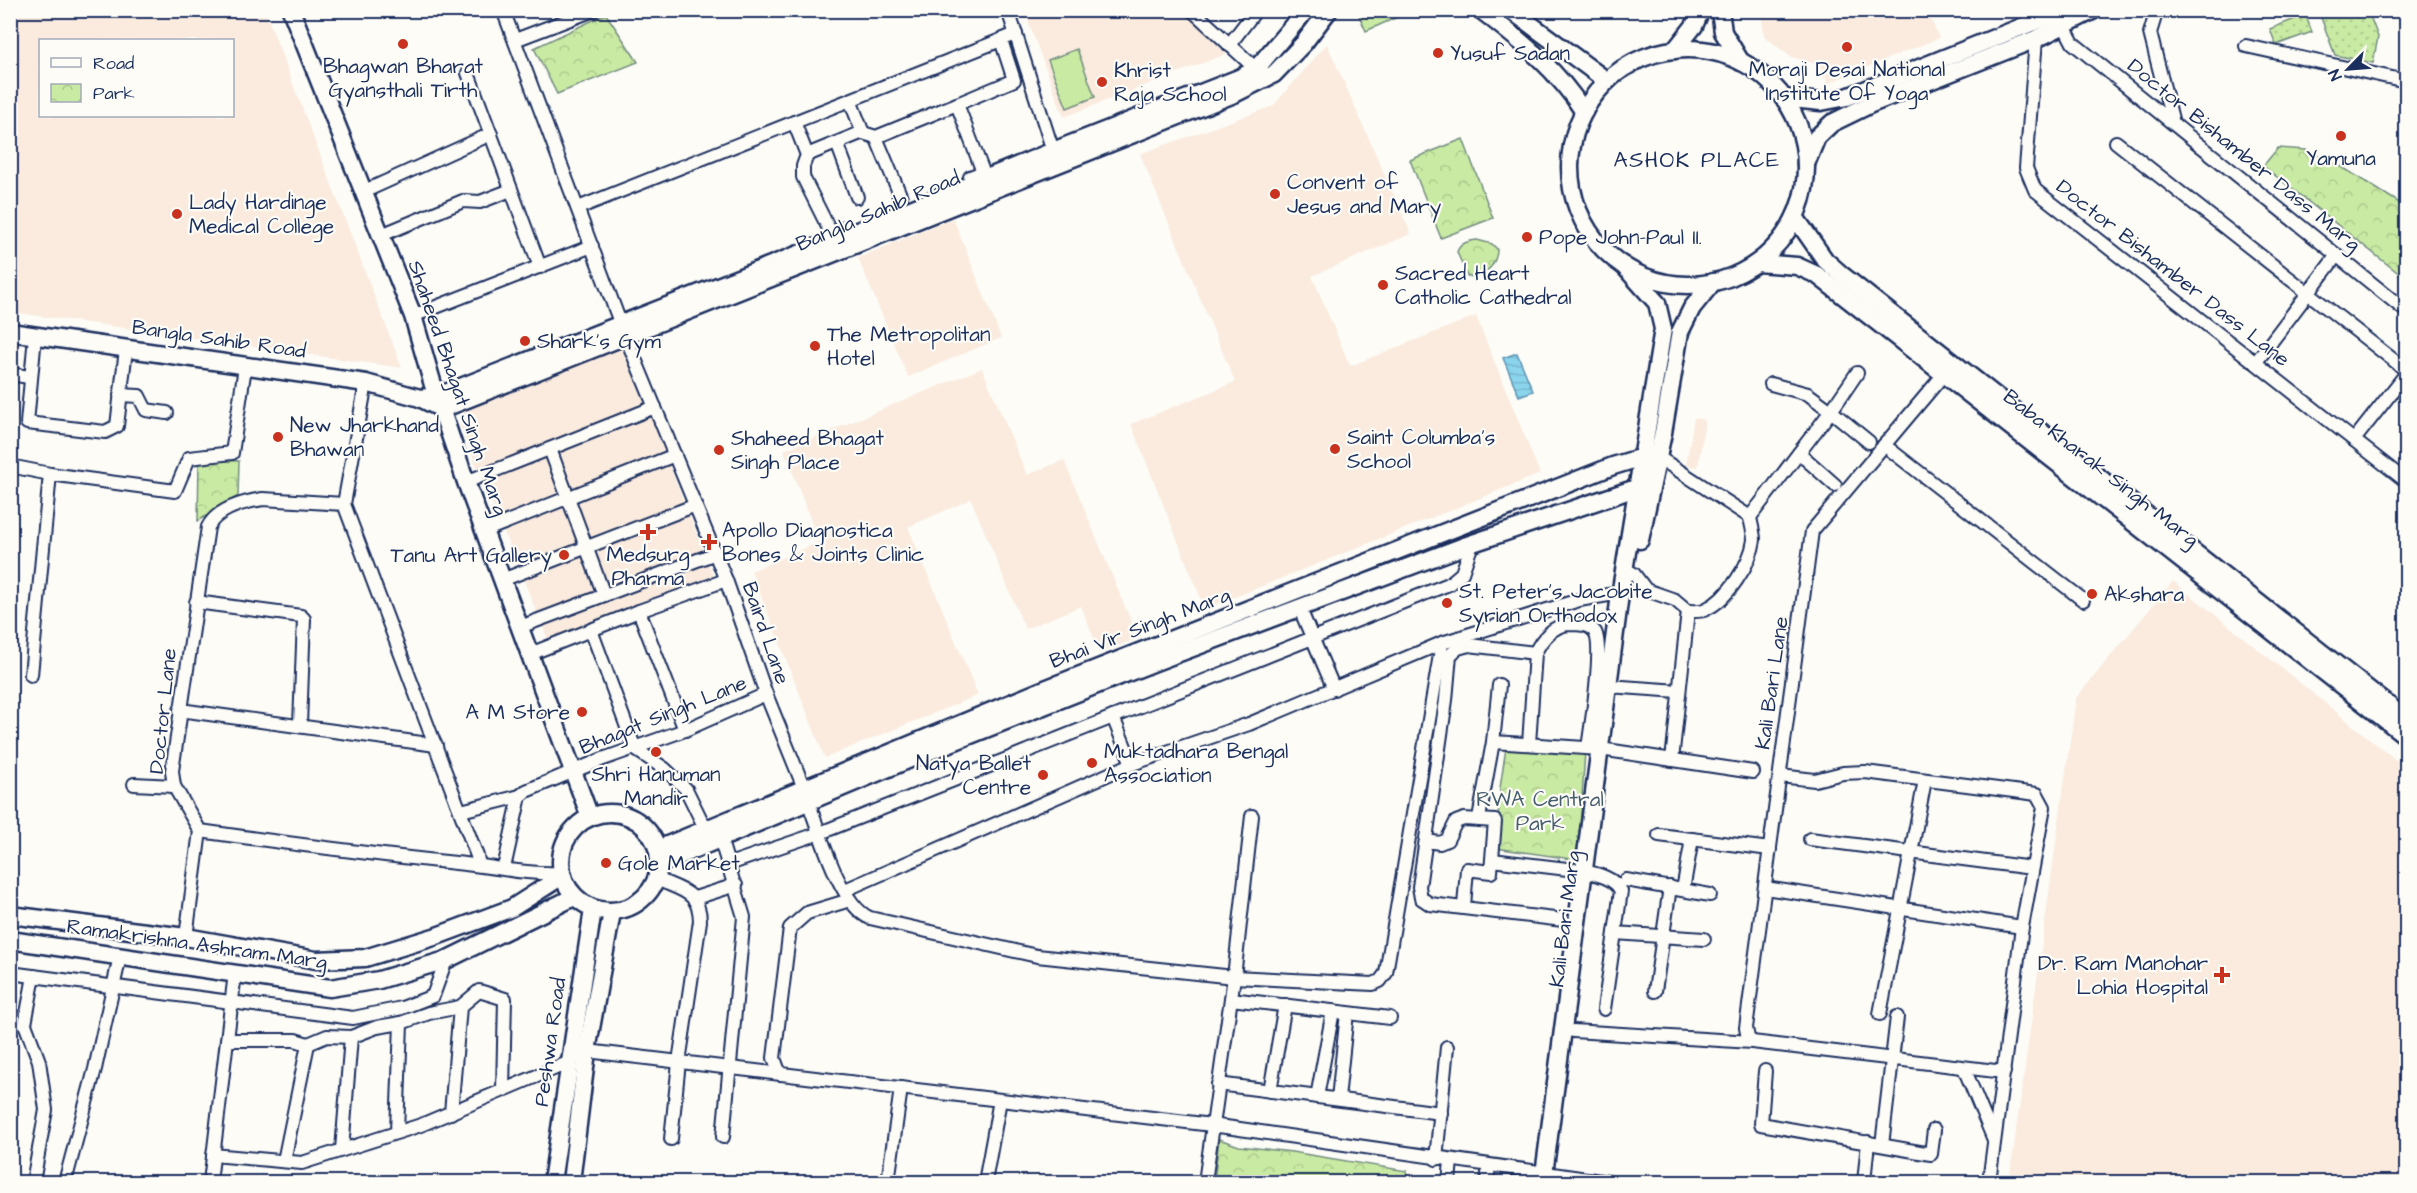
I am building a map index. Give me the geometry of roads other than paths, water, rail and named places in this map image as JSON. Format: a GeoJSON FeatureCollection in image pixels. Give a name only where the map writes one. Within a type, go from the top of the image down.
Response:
{"type":"FeatureCollection","features":[{"type":"Feature","properties":{"kind":"street","name":"Shaheed Bhagat Singh Marg"},"geometry":{"type":"LineString","coordinates":[[291,10],[413,316],[466,483],[590,817]]}},
{"type":"Feature","properties":{"kind":"street","name":"Baird Lane"},"geometry":{"type":"LineString","coordinates":[[503,10],[623,331],[716,553],[766,694],[806,794],[832,868],[847,895]]}},
{"type":"Feature","properties":{"kind":"street"},"geometry":{"type":"LineString","coordinates":[[515,40],[578,13],[594,10]]}},
{"type":"Feature","properties":{"kind":"street"},"geometry":{"type":"LineString","coordinates":[[1008,10],[1053,151]]}},
{"type":"Feature","properties":{"kind":"street"},"geometry":{"type":"LineString","coordinates":[[1192,10],[1256,69]]}},
{"type":"Feature","properties":{"kind":"street"},"geometry":{"type":"LineString","coordinates":[[1229,45],[1253,14],[1252,10]]}},
{"type":"Feature","properties":{"kind":"street","name":"Bangla Sahib Road"},"geometry":{"type":"LineString","coordinates":[[623,331],[850,234],[1256,69],[1306,10]]}},
{"type":"Feature","properties":{"kind":"street","name":"Bangla Sahib Road"},"geometry":{"type":"LineString","coordinates":[[10,333],[366,383],[440,402],[623,331],[854,246],[964,200],[1234,94],[1274,74],[1303,44],[1329,10]]}},
{"type":"Feature","properties":{"kind":"street"},"geometry":{"type":"LineString","coordinates":[[1481,10],[1537,54],[1568,87],[1584,112]]}},
{"type":"Feature","properties":{"kind":"street"},"geometry":{"type":"LineString","coordinates":[[1511,10],[1607,81]]}},
{"type":"Feature","properties":{"kind":"street"},"geometry":{"type":"LineString","coordinates":[[1675,50],[1694,26],[1701,10]]}},
{"type":"Feature","properties":{"kind":"street"},"geometry":{"type":"LineString","coordinates":[[1720,10],[1723,32],[1742,63]]}},
{"type":"Feature","properties":{"kind":"street"},"geometry":{"type":"LineString","coordinates":[[1805,166],[1817,137],[1828,126],[1868,97],[2061,16],[2094,10]]}},
{"type":"Feature","properties":{"kind":"street"},"geometry":{"type":"LineString","coordinates":[[2157,10],[2150,33],[2173,123]]}},
{"type":"Feature","properties":{"kind":"street"},"geometry":{"type":"LineString","coordinates":[[1783,98],[1821,102],[1868,97],[2036,39],[2061,16]]}},
{"type":"Feature","properties":{"kind":"street","name":"Doctor Bishamber Dass Marg"},"geometry":{"type":"LineString","coordinates":[[2061,16],[2073,43],[2406,311]]}},
{"type":"Feature","properties":{"kind":"street"},"geometry":{"type":"LineString","coordinates":[[578,208],[1016,34]]}},
{"type":"Feature","properties":{"kind":"street","name":"Doctor Bishamber Dass Lane"},"geometry":{"type":"LineString","coordinates":[[2036,39],[2026,168],[2035,190],[2406,481]]}},
{"type":"Feature","properties":{"kind":"street"},"geometry":{"type":"LineString","coordinates":[[807,155],[863,132],[876,137],[1014,80],[1001,40]]}},
{"type":"Feature","properties":{"kind":"street"},"geometry":{"type":"LineString","coordinates":[[2246,46],[2406,81]]}},
{"type":"Feature","properties":{"kind":"street"},"geometry":{"type":"LineString","coordinates":[[1624,266],[1647,277],[1672,284],[1689,285],[1713,282],[1736,275],[1757,263],[1779,242],[1795,217],[1803,192],[1805,166],[1802,138],[1783,98],[1768,82],[1742,63],[1709,51],[1675,50],[1638,60],[1607,81],[1584,112],[1572,144],[1571,179],[1574,196],[1583,220],[1593,236],[1610,255],[1624,266],[1658,303],[1663,329],[1653,455]]}},
{"type":"Feature","properties":{"kind":"street"},"geometry":{"type":"LineString","coordinates":[[468,74],[540,267]]}},
{"type":"Feature","properties":{"kind":"street"},"geometry":{"type":"LineString","coordinates":[[850,100],[863,132]]}},
{"type":"Feature","properties":{"kind":"street"},"geometry":{"type":"LineString","coordinates":[[794,122],[807,155],[803,166],[803,177],[831,233],[983,172],[957,104]]}},
{"type":"Feature","properties":{"kind":"street"},"geometry":{"type":"LineString","coordinates":[[363,192],[491,134]]}},
{"type":"Feature","properties":{"kind":"street"},"geometry":{"type":"LineString","coordinates":[[876,137],[901,197]]}},
{"type":"Feature","properties":{"kind":"street"},"geometry":{"type":"LineString","coordinates":[[2116,142],[2309,291],[2406,372],[2354,440]]}},
{"type":"Feature","properties":{"kind":"street"},"geometry":{"type":"LineString","coordinates":[[837,143],[857,197]]}},
{"type":"Feature","properties":{"kind":"street"},"geometry":{"type":"LineString","coordinates":[[380,236],[463,201],[480,202],[511,190]]}},
{"type":"Feature","properties":{"kind":"street","name":"Baba Kharak Singh Marg"},"geometry":{"type":"LineString","coordinates":[[1795,217],[1825,260],[1842,275],[2406,719]]}},
{"type":"Feature","properties":{"kind":"street"},"geometry":{"type":"LineString","coordinates":[[413,316],[592,246]]}},
{"type":"Feature","properties":{"kind":"street"},"geometry":{"type":"LineString","coordinates":[[2256,362],[2337,255]]}},
{"type":"Feature","properties":{"kind":"street","name":"Baba Kharak Singh Marg"},"geometry":{"type":"LineString","coordinates":[[1757,263],[1797,266],[1817,275],[2406,736]]}},
{"type":"Feature","properties":{"kind":"street"},"geometry":{"type":"LineString","coordinates":[[1653,455],[1680,332],[1692,309],[1713,282]]}},
{"type":"Feature","properties":{"kind":"street"},"geometry":{"type":"LineString","coordinates":[[35,336],[27,423],[105,432],[117,426],[126,349]]}},
{"type":"Feature","properties":{"kind":"street"},"geometry":{"type":"LineString","coordinates":[[10,466],[50,474],[175,491],[189,458],[232,453],[245,367]]}},
{"type":"Feature","properties":{"kind":"street"},"geometry":{"type":"LineString","coordinates":[[1630,572],[1646,590],[1675,600],[1688,611],[1705,610],[1722,598],[1735,582],[1747,561],[1754,540],[1750,517],[1857,373]]}},
{"type":"Feature","properties":{"kind":"street"},"geometry":{"type":"LineString","coordinates":[[10,374],[30,377]]}},
{"type":"Feature","properties":{"kind":"street","name":"Kali Bari Lane"},"geometry":{"type":"LineString","coordinates":[[1752,1042],[1748,1038],[1746,1028],[1812,531],[1944,374]]}},
{"type":"Feature","properties":{"kind":"street"},"geometry":{"type":"LineString","coordinates":[[366,383],[344,504],[461,811],[479,865]]}},
{"type":"Feature","properties":{"kind":"street"},"geometry":{"type":"LineString","coordinates":[[1771,384],[1808,394],[1869,442]]}},
{"type":"Feature","properties":{"kind":"street"},"geometry":{"type":"LineString","coordinates":[[120,395],[139,396],[146,410],[167,413]]}},
{"type":"Feature","properties":{"kind":"street"},"geometry":{"type":"LineString","coordinates":[[466,483],[655,407]]}},
{"type":"Feature","properties":{"kind":"street"},"geometry":{"type":"LineString","coordinates":[[1884,445],[2083,600]]}},
{"type":"Feature","properties":{"kind":"street"},"geometry":{"type":"LineString","coordinates":[[550,449],[604,595]]}},
{"type":"Feature","properties":{"kind":"street"},"geometry":{"type":"LineString","coordinates":[[1799,453],[1834,484]]}},
{"type":"Feature","properties":{"kind":"street"},"geometry":{"type":"LineString","coordinates":[[484,531],[675,455]]}},
{"type":"Feature","properties":{"kind":"street"},"geometry":{"type":"LineString","coordinates":[[1653,455],[1750,517]]}},
{"type":"Feature","properties":{"kind":"street","name":"Kali Bari Marg"},"geometry":{"type":"LineString","coordinates":[[1549,1179],[1573,1031],[1599,749],[1613,687],[1644,485],[1653,455]]}},
{"type":"Feature","properties":{"kind":"street","name":"Bhai Vir Singh Marg"},"geometry":{"type":"LineString","coordinates":[[658,864],[713,834],[1042,690],[1653,455]]}},
{"type":"Feature","properties":{"kind":"street"},"geometry":{"type":"LineString","coordinates":[[31,675],[50,474]]}},
{"type":"Feature","properties":{"kind":"street","name":"Bhai Vir Singh Marg"},"geometry":{"type":"LineString","coordinates":[[806,794],[1472,544],[1644,485]]}},
{"type":"Feature","properties":{"kind":"street","name":"Doctor Lane"},"geometry":{"type":"LineString","coordinates":[[200,831],[174,786],[171,771],[208,528],[212,519],[219,514],[251,501],[263,499],[344,504]]}},
{"type":"Feature","properties":{"kind":"street"},"geometry":{"type":"LineString","coordinates":[[502,580],[587,545],[696,505]]}},
{"type":"Feature","properties":{"kind":"street"},"geometry":{"type":"LineString","coordinates":[[729,864],[820,833],[1449,584],[1462,573],[1472,544]]}},
{"type":"Feature","properties":{"kind":"street"},"geometry":{"type":"LineString","coordinates":[[520,627],[716,553]]}},
{"type":"Feature","properties":{"kind":"street","name":"Kali Bari Marg"},"geometry":{"type":"LineString","coordinates":[[1613,687],[1620,593],[1630,572]]}},
{"type":"Feature","properties":{"kind":"street"},"geometry":{"type":"LineString","coordinates":[[530,654],[726,580]]}},
{"type":"Feature","properties":{"kind":"street"},"geometry":{"type":"LineString","coordinates":[[780,1074],[774,1058],[790,928],[807,913],[1132,764],[1249,724],[1442,643],[1579,600],[1620,593]]}},
{"type":"Feature","properties":{"kind":"street"},"geometry":{"type":"LineString","coordinates":[[196,602],[301,616],[304,619],[300,725]]}},
{"type":"Feature","properties":{"kind":"street"},"geometry":{"type":"LineString","coordinates":[[1300,609],[1334,689]]}},
{"type":"Feature","properties":{"kind":"street"},"geometry":{"type":"LineString","coordinates":[[639,611],[685,730]]}},
{"type":"Feature","properties":{"kind":"street"},"geometry":{"type":"LineString","coordinates":[[1672,760],[1688,611]]}},
{"type":"Feature","properties":{"kind":"street"},"geometry":{"type":"LineString","coordinates":[[1529,744],[1536,653],[1541,640],[1566,624],[1588,626],[1595,633],[1599,652],[1599,749]]}},
{"type":"Feature","properties":{"kind":"street"},"geometry":{"type":"LineString","coordinates":[[591,630],[635,749],[665,769],[686,789],[729,864],[736,885],[744,917],[723,1137]]}},
{"type":"Feature","properties":{"kind":"street"},"geometry":{"type":"LineString","coordinates":[[847,895],[861,914],[870,918],[1037,956],[1234,977],[1373,984],[1380,981],[1386,974],[1442,643]]}},
{"type":"Feature","properties":{"kind":"street"},"geometry":{"type":"LineString","coordinates":[[1536,653],[1469,645],[1458,648],[1450,655],[1446,700],[1419,887],[1421,898],[1430,904],[1464,906],[1563,920]]}},
{"type":"Feature","properties":{"kind":"street"},"geometry":{"type":"LineString","coordinates":[[1479,818],[1493,742],[1499,685]]}},
{"type":"Feature","properties":{"kind":"street"},"geometry":{"type":"LineString","coordinates":[[1613,687],[1680,691]]}},
{"type":"Feature","properties":{"kind":"street","name":"Bhagat Singh Lane"},"geometry":{"type":"LineString","coordinates":[[461,811],[520,796],[533,787],[685,730],[766,694]]}},
{"type":"Feature","properties":{"kind":"street"},"geometry":{"type":"LineString","coordinates":[[180,710],[436,745]]}},
{"type":"Feature","properties":{"kind":"street"},"geometry":{"type":"LineString","coordinates":[[1113,717],[1132,764]]}},
{"type":"Feature","properties":{"kind":"street"},"geometry":{"type":"LineString","coordinates":[[1493,742],[1599,749],[1753,772]]}},
{"type":"Feature","properties":{"kind":"street"},"geometry":{"type":"LineString","coordinates":[[1779,776],[1815,780],[1843,773],[1865,772],[2037,794],[2044,807],[2022,927],[1989,1182]]}},
{"type":"Feature","properties":{"kind":"street"},"geometry":{"type":"LineString","coordinates":[[1880,1014],[1925,780]]}},
{"type":"Feature","properties":{"kind":"street"},"geometry":{"type":"LineString","coordinates":[[134,784],[174,786]]}},
{"type":"Feature","properties":{"kind":"street"},"geometry":{"type":"LineString","coordinates":[[504,868],[520,796]]}},
{"type":"Feature","properties":{"kind":"street"},"geometry":{"type":"LineString","coordinates":[[606,813],[623,814],[639,822],[651,834],[658,864],[650,892],[639,902],[626,909],[612,912],[593,909],[574,897],[561,874],[561,853],[567,838],[577,825],[590,817],[606,813]]}},
{"type":"Feature","properties":{"kind":"street"},"geometry":{"type":"LineString","coordinates":[[1205,1182],[1234,977],[1252,816]]}},
{"type":"Feature","properties":{"kind":"street"},"geometry":{"type":"LineString","coordinates":[[1426,841],[1440,843],[1447,840],[1456,822],[1464,819],[1479,818],[1495,821],[1491,872],[1467,869],[1464,906]]}},
{"type":"Feature","properties":{"kind":"street"},"geometry":{"type":"LineString","coordinates":[[186,938],[200,831],[350,852],[533,873],[561,874]]}},
{"type":"Feature","properties":{"kind":"street"},"geometry":{"type":"LineString","coordinates":[[1659,834],[1770,849]]}},
{"type":"Feature","properties":{"kind":"street"},"geometry":{"type":"LineString","coordinates":[[1683,890],[1692,839]]}},
{"type":"Feature","properties":{"kind":"street"},"geometry":{"type":"LineString","coordinates":[[1810,839],[2032,868]]}},
{"type":"Feature","properties":{"kind":"street"},"geometry":{"type":"LineString","coordinates":[[1492,860],[1589,872],[1616,883],[1621,891],[1604,1009]]}},
{"type":"Feature","properties":{"kind":"street"},"geometry":{"type":"LineString","coordinates":[[658,864],[695,898],[700,908],[671,1139]]}},
{"type":"Feature","properties":{"kind":"street","name":"Kali Bari Marg"},"geometry":{"type":"LineString","coordinates":[[1549,1179],[1589,872]]}},
{"type":"Feature","properties":{"kind":"street","name":"Ramakrishna Ashram Marg"},"geometry":{"type":"LineString","coordinates":[[10,915],[186,938],[316,960],[365,958],[434,937],[512,908],[561,874]]}},
{"type":"Feature","properties":{"kind":"street"},"geometry":{"type":"LineString","coordinates":[[1626,880],[1710,895]]}},
{"type":"Feature","properties":{"kind":"street"},"geometry":{"type":"LineString","coordinates":[[695,898],[736,885]]}},
{"type":"Feature","properties":{"kind":"street"},"geometry":{"type":"LineString","coordinates":[[1655,991],[1670,888]]}},
{"type":"Feature","properties":{"kind":"street"},"geometry":{"type":"LineString","coordinates":[[1765,888],[2022,927]]}},
{"type":"Feature","properties":{"kind":"street","name":"Ramakrishna Ashram Marg"},"geometry":{"type":"LineString","coordinates":[[10,940],[330,988],[379,980],[446,960],[574,897]]}},
{"type":"Feature","properties":{"kind":"street","name":"Peshwa Road"},"geometry":{"type":"LineString","coordinates":[[552,1182],[593,909]]}},
{"type":"Feature","properties":{"kind":"street","name":"Peshwa Road"},"geometry":{"type":"LineString","coordinates":[[571,1182],[587,1051],[612,912]]}},
{"type":"Feature","properties":{"kind":"street"},"geometry":{"type":"LineString","coordinates":[[1615,933],[1704,939]]}},
{"type":"Feature","properties":{"kind":"street"},"geometry":{"type":"LineString","coordinates":[[65,1182],[120,956]]}},
{"type":"Feature","properties":{"kind":"street"},"geometry":{"type":"LineString","coordinates":[[10,973],[353,1018],[402,1008],[433,996],[446,960]]}},
{"type":"Feature","properties":{"kind":"street"},"geometry":{"type":"LineString","coordinates":[[210,1182],[235,974]]}},
{"type":"Feature","properties":{"kind":"street"},"geometry":{"type":"LineString","coordinates":[[33,1182],[46,1110],[39,1061],[25,1024],[34,976]]}},
{"type":"Feature","properties":{"kind":"street"},"geometry":{"type":"LineString","coordinates":[[227,1040],[295,1040],[308,1044],[327,1036],[351,1037],[377,1027],[460,1007],[479,991],[505,999],[503,1090]]}},
{"type":"Feature","properties":{"kind":"street"},"geometry":{"type":"LineString","coordinates":[[1231,999],[1390,1018]]}},
{"type":"Feature","properties":{"kind":"street"},"geometry":{"type":"LineString","coordinates":[[1270,1091],[1285,1005]]}},
{"type":"Feature","properties":{"kind":"street"},"geometry":{"type":"LineString","coordinates":[[451,1113],[460,1007]]}},
{"type":"Feature","properties":{"kind":"street"},"geometry":{"type":"LineString","coordinates":[[1317,1097],[1333,1011]]}},
{"type":"Feature","properties":{"kind":"street"},"geometry":{"type":"LineString","coordinates":[[1338,1099],[1347,1013]]}},
{"type":"Feature","properties":{"kind":"street"},"geometry":{"type":"LineString","coordinates":[[1882,1144],[1897,1017]]}},
{"type":"Feature","properties":{"kind":"street"},"geometry":{"type":"LineString","coordinates":[[397,1132],[401,1023]]}},
{"type":"Feature","properties":{"kind":"street"},"geometry":{"type":"LineString","coordinates":[[1573,1031],[1752,1042],[2004,1072]]}},
{"type":"Feature","properties":{"kind":"street"},"geometry":{"type":"LineString","coordinates":[[342,1150],[351,1037]]}},
{"type":"Feature","properties":{"kind":"street"},"geometry":{"type":"LineString","coordinates":[[284,1161],[308,1044]]}},
{"type":"Feature","properties":{"kind":"street"},"geometry":{"type":"LineString","coordinates":[[1436,1159],[1447,1047]]}},
{"type":"Feature","properties":{"kind":"street"},"geometry":{"type":"LineString","coordinates":[[587,1051],[1212,1125],[1489,1167],[1549,1179],[1608,1182]]}},
{"type":"Feature","properties":{"kind":"street"},"geometry":{"type":"LineString","coordinates":[[213,1155],[302,1163],[451,1113],[570,1062]]}},
{"type":"Feature","properties":{"kind":"street"},"geometry":{"type":"LineString","coordinates":[[1964,1068],[1995,1141]]}},
{"type":"Feature","properties":{"kind":"street"},"geometry":{"type":"LineString","coordinates":[[1765,1071],[1761,1124],[1931,1154],[1934,1130]]}},
{"type":"Feature","properties":{"kind":"street"},"geometry":{"type":"LineString","coordinates":[[1218,1084],[1441,1113]]}},
{"type":"Feature","properties":{"kind":"street"},"geometry":{"type":"LineString","coordinates":[[888,1182],[901,1088]]}},
{"type":"Feature","properties":{"kind":"street"},"geometry":{"type":"LineString","coordinates":[[985,1182],[1000,1100]]}},
{"type":"Feature","properties":{"kind":"street"},"geometry":{"type":"LineString","coordinates":[[1864,1182],[1868,1142]]}},
{"type":"Feature","properties":{"kind":"street"},"geometry":{"type":"LineString","coordinates":[[1449,1182],[1451,1161]]}},
{"type":"Feature","properties":{"kind":"street"},"geometry":{"type":"LineString","coordinates":[[1487,1182],[1489,1167]]}},
{"type":"Feature","properties":{"kind":"water"},"geometry":{"type":"Polygon","coordinates":[[[1517,353],[1533,391],[1519,396],[1503,358],[1517,353]]]}},
{"type":"Feature","properties":{"kind":"place","name":"Bhagwan Bharat Gyansthali Tirth"},"geometry":{"type":"Point","coordinates":[403,44]}},
{"type":"Feature","properties":{"kind":"place","name":"Moraji Desai National Institute Of Yoga"},"geometry":{"type":"Point","coordinates":[1847,47]}},
{"type":"Feature","properties":{"kind":"place","name":"Yusuf Sadan"},"geometry":{"type":"Point","coordinates":[1438,53]}},
{"type":"Feature","properties":{"kind":"place","name":"Khrist Raja School"},"geometry":{"type":"Point","coordinates":[1102,82]}},
{"type":"Feature","properties":{"kind":"place","name":"Yamuna"},"geometry":{"type":"Point","coordinates":[2341,136]}},
{"type":"Feature","properties":{"kind":"place","name":"Convent of Jesus and Mary"},"geometry":{"type":"Point","coordinates":[1275,194]}},
{"type":"Feature","properties":{"kind":"place","name":"Lady Hardinge Medical College"},"geometry":{"type":"Point","coordinates":[177,214]}},
{"type":"Feature","properties":{"kind":"place","name":"Pope John-Paul II."},"geometry":{"type":"Point","coordinates":[1527,237]}},
{"type":"Feature","properties":{"kind":"place","name":"Sacred Heart Catholic Cathedral"},"geometry":{"type":"Point","coordinates":[1383,285]}},
{"type":"Feature","properties":{"kind":"place","name":"Shark's Gym"},"geometry":{"type":"Point","coordinates":[525,341]}},
{"type":"Feature","properties":{"kind":"place","name":"The Metropolitan Hotel"},"geometry":{"type":"Point","coordinates":[815,346]}},
{"type":"Feature","properties":{"kind":"place","name":"New Jharkhand Bhawan"},"geometry":{"type":"Point","coordinates":[278,437]}},
{"type":"Feature","properties":{"kind":"place","name":"Saint Columba's School"},"geometry":{"type":"Point","coordinates":[1335,449]}},
{"type":"Feature","properties":{"kind":"place","name":"Shaheed Bhagat Singh Place"},"geometry":{"type":"Point","coordinates":[719,450]}},
{"type":"Feature","properties":{"kind":"place","name":"Medsurg Pharma"},"geometry":{"type":"Point","coordinates":[648,532]}},
{"type":"Feature","properties":{"kind":"place","name":"Apollo Diagnostica Bones & Joints Clinic"},"geometry":{"type":"Point","coordinates":[709,542]}},
{"type":"Feature","properties":{"kind":"place","name":"Tanu Art Gallery"},"geometry":{"type":"Point","coordinates":[564,555]}},
{"type":"Feature","properties":{"kind":"place","name":"Akshara"},"geometry":{"type":"Point","coordinates":[2092,594]}},
{"type":"Feature","properties":{"kind":"place","name":"St. Peter’s Jacobite Syrian Orthodox"},"geometry":{"type":"Point","coordinates":[1447,603]}},
{"type":"Feature","properties":{"kind":"place","name":"A M Store"},"geometry":{"type":"Point","coordinates":[582,712]}},
{"type":"Feature","properties":{"kind":"place","name":"Shri Hanuman Mandir"},"geometry":{"type":"Point","coordinates":[656,752]}},
{"type":"Feature","properties":{"kind":"place","name":"Muktadhara Bengal Association"},"geometry":{"type":"Point","coordinates":[1092,763]}},
{"type":"Feature","properties":{"kind":"place","name":"Natya Ballet Centre"},"geometry":{"type":"Point","coordinates":[1043,775]}},
{"type":"Feature","properties":{"kind":"place","name":"Gole Market"},"geometry":{"type":"Point","coordinates":[606,863]}},
{"type":"Feature","properties":{"kind":"place","name":"Dr. Ram Manohar Lohia Hospital"},"geometry":{"type":"Point","coordinates":[2222,975]}},
{"type":"Feature","properties":{"kind":"district","name":"ASHOK PLACE"},"geometry":{"type":"Point","coordinates":[1697,160]}},
{"type":"Feature","properties":{"kind":"park label","name":"RWA Central Park"},"geometry":{"type":"Point","coordinates":[1540,811]}}]}
